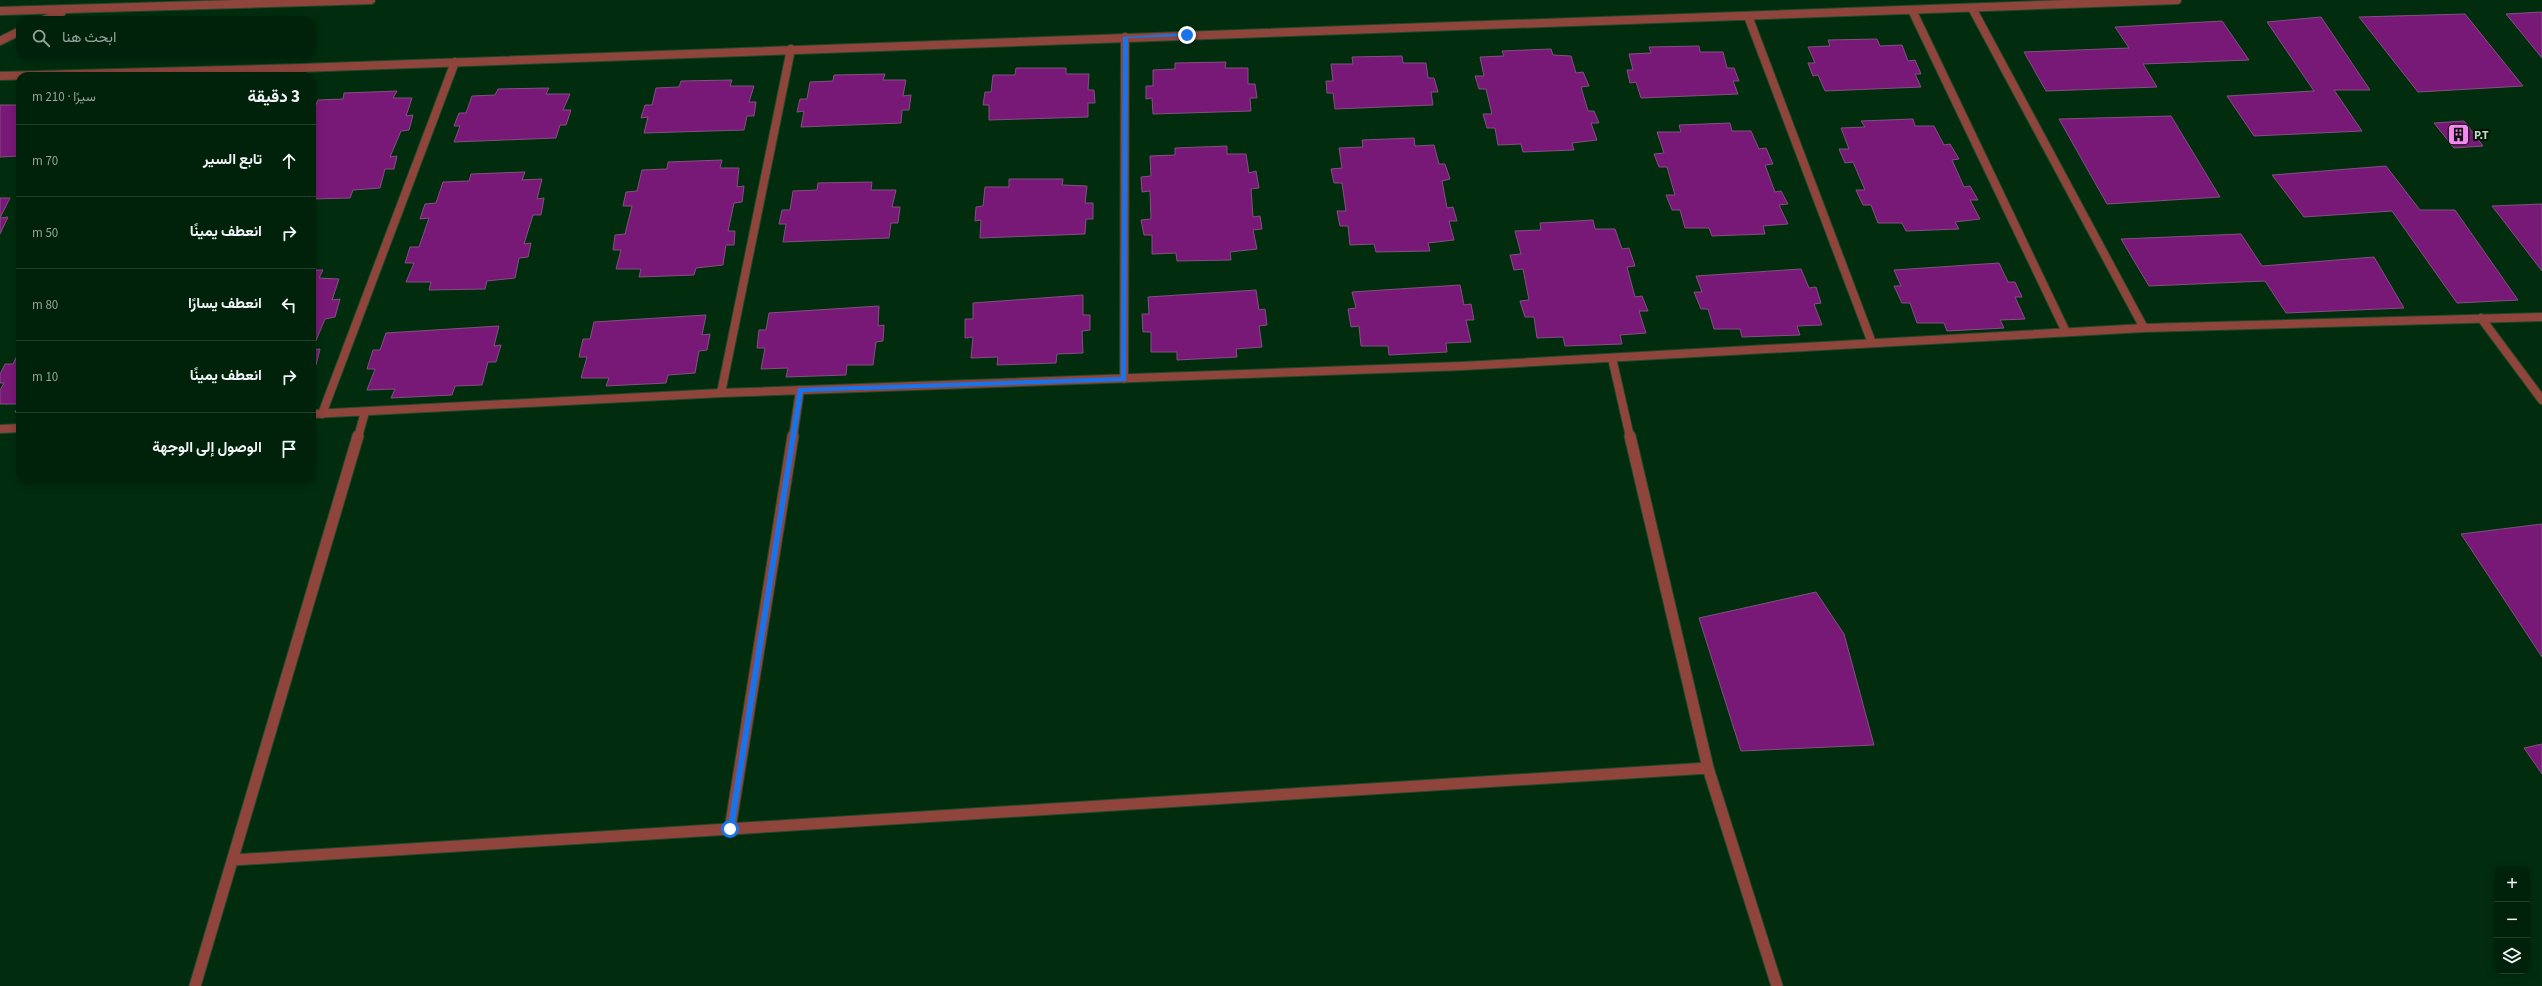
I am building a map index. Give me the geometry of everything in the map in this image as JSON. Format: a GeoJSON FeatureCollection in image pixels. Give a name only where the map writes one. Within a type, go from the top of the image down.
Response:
{"type":"FeatureCollection","features":[{"type":"Feature","properties":{"kind":"street"},"geometry":{"type":"LineString","coordinates":[[0,11],[371,0]]}},
{"type":"Feature","properties":{"kind":"street"},"geometry":{"type":"LineString","coordinates":[[150,72],[300,68],[791,49],[2177,0]]}},
{"type":"Feature","properties":{"kind":"street"},"geometry":{"type":"LineString","coordinates":[[1972,8],[2144,328]]}},
{"type":"Feature","properties":{"kind":"street"},"geometry":{"type":"LineString","coordinates":[[52,16],[67,9]]}},
{"type":"Feature","properties":{"kind":"street"},"geometry":{"type":"LineString","coordinates":[[1912,10],[2066,332]]}},
{"type":"Feature","properties":{"kind":"street"},"geometry":{"type":"LineString","coordinates":[[1748,16],[1872,343]]}},
{"type":"Feature","properties":{"kind":"street"},"geometry":{"type":"LineString","coordinates":[[0,41],[16,33]]}},
{"type":"Feature","properties":{"kind":"street"},"geometry":{"type":"LineString","coordinates":[[1124,379],[1125,37]]}},
{"type":"Feature","properties":{"kind":"street"},"geometry":{"type":"LineString","coordinates":[[721,393],[791,49]]}},
{"type":"Feature","properties":{"kind":"street"},"geometry":{"type":"LineString","coordinates":[[322,414],[455,62]]}},
{"type":"Feature","properties":{"kind":"street"},"geometry":{"type":"LineString","coordinates":[[298,72],[300,68]]}},
{"type":"Feature","properties":{"kind":"street"},"geometry":{"type":"LineString","coordinates":[[0,76],[16,76]]}},
{"type":"Feature","properties":{"kind":"street"},"geometry":{"type":"LineString","coordinates":[[316,414],[721,393],[1463,366],[2144,328],[2542,316]]}},
{"type":"Feature","properties":{"kind":"street"},"geometry":{"type":"LineString","coordinates":[[2481,318],[2542,400]]}},
{"type":"Feature","properties":{"kind":"street"},"geometry":{"type":"LineString","coordinates":[[1612,358],[1708,768],[1777,986]]}},
{"type":"Feature","properties":{"kind":"street"},"geometry":{"type":"LineString","coordinates":[[730,829],[800,390]]}},
{"type":"Feature","properties":{"kind":"street"},"geometry":{"type":"LineString","coordinates":[[195,986],[365,412]]}},
{"type":"Feature","properties":{"kind":"street"},"geometry":{"type":"LineString","coordinates":[[0,429],[16,428]]}},
{"type":"Feature","properties":{"kind":"street"},"geometry":{"type":"LineString","coordinates":[[233,860],[1708,768]]}},
{"type":"Feature","properties":{"kind":"building"},"geometry":{"type":"Polygon","coordinates":[[[2542,12],[2542,58],[2506,14],[2542,12]]]}},
{"type":"Feature","properties":{"kind":"building"},"geometry":{"type":"Polygon","coordinates":[[[2465,14],[2523,86],[2418,92],[2359,17],[2465,14]]]}},
{"type":"Feature","properties":{"kind":"building"},"geometry":{"type":"Polygon","coordinates":[[[2321,17],[2370,90],[2334,90],[2362,131],[2254,136],[2227,96],[2314,91],[2267,22],[2321,17]]]}},
{"type":"Feature","properties":{"kind":"building"},"geometry":{"type":"Polygon","coordinates":[[[2222,21],[2249,60],[2143,64],[2157,87],[2046,91],[2024,52],[2129,48],[2115,27],[2222,21]]]}},
{"type":"Feature","properties":{"kind":"building"},"geometry":{"type":"Polygon","coordinates":[[[1877,39],[1880,46],[1902,45],[1908,61],[1915,60],[1921,74],[1915,74],[1921,87],[1825,91],[1818,75],[1813,76],[1808,63],[1815,63],[1808,47],[1830,46],[1828,40],[1877,39]]]}},
{"type":"Feature","properties":{"kind":"building"},"geometry":{"type":"Polygon","coordinates":[[[1699,46],[1700,52],[1723,52],[1727,68],[1734,68],[1739,81],[1733,81],[1738,94],[1641,98],[1636,82],[1630,83],[1627,70],[1633,70],[1629,54],[1651,53],[1649,47],[1699,46]]]}},
{"type":"Feature","properties":{"kind":"building"},"geometry":{"type":"Polygon","coordinates":[[[1551,49],[1553,55],[1571,56],[1576,73],[1583,72],[1589,86],[1581,87],[1588,111],[1594,111],[1599,123],[1591,123],[1597,140],[1572,143],[1574,150],[1523,152],[1521,144],[1498,145],[1495,128],[1487,128],[1483,114],[1492,114],[1486,89],[1479,89],[1475,76],[1484,76],[1480,57],[1504,56],[1502,51],[1551,49]]]}},
{"type":"Feature","properties":{"kind":"building"},"geometry":{"type":"Polygon","coordinates":[[[1402,56],[1403,63],[1426,63],[1428,78],[1434,78],[1438,92],[1431,92],[1433,105],[1335,109],[1333,93],[1327,93],[1326,81],[1333,81],[1331,64],[1353,64],[1352,57],[1402,56]]]}},
{"type":"Feature","properties":{"kind":"building"},"geometry":{"type":"Polygon","coordinates":[[[1226,62],[1225,68],[1248,68],[1248,84],[1255,84],[1257,98],[1250,98],[1251,111],[1153,114],[1152,98],[1146,99],[1146,86],[1153,86],[1153,70],[1175,69],[1175,63],[1226,62]]]}},
{"type":"Feature","properties":{"kind":"building"},"geometry":{"type":"Polygon","coordinates":[[[1016,68],[1066,68],[1066,74],[1089,74],[1088,90],[1094,90],[1095,103],[1088,103],[1088,117],[989,120],[989,105],[983,105],[985,92],[991,92],[993,75],[1015,75],[1016,68]]]}},
{"type":"Feature","properties":{"kind":"building"},"geometry":{"type":"Polygon","coordinates":[[[885,74],[883,80],[906,80],[903,96],[911,95],[909,110],[902,110],[901,123],[801,127],[804,111],[797,112],[800,99],[807,99],[810,82],[833,81],[834,75],[885,74]]]}},
{"type":"Feature","properties":{"kind":"building"},"geometry":{"type":"Polygon","coordinates":[[[732,80],[730,86],[754,86],[749,102],[756,102],[754,116],[747,116],[744,130],[644,133],[648,117],[641,118],[645,105],[652,105],[656,88],[679,87],[681,81],[732,80]]]}},
{"type":"Feature","properties":{"kind":"building"},"geometry":{"type":"Polygon","coordinates":[[[549,88],[546,94],[570,94],[563,110],[571,110],[566,125],[560,125],[556,138],[454,142],[460,126],[454,126],[459,113],[466,113],[472,96],[495,95],[498,89],[549,88]]]}},
{"type":"Feature","properties":{"kind":"building"},"geometry":{"type":"Polygon","coordinates":[[[397,91],[393,98],[412,98],[406,116],[413,115],[409,130],[401,131],[390,157],[397,156],[394,169],[385,169],[380,188],[353,190],[350,198],[316,199],[316,105],[318,100],[343,99],[344,93],[397,91]]]}},
{"type":"Feature","properties":{"kind":"building"},"geometry":{"type":"Polygon","coordinates":[[[0,105],[16,105],[16,156],[0,157],[0,105]]]}},
{"type":"Feature","properties":{"kind":"building"},"geometry":{"type":"Polygon","coordinates":[[[2171,116],[2220,197],[2107,204],[2059,119],[2171,116]]]}},
{"type":"Feature","properties":{"kind":"building"},"geometry":{"type":"Polygon","coordinates":[[[1913,119],[1915,126],[1934,126],[1944,145],[1950,144],[1959,159],[1952,160],[1964,187],[1970,186],[1978,200],[1970,200],[1980,219],[1955,222],[1959,229],[1906,231],[1902,223],[1878,223],[1871,205],[1863,205],[1856,190],[1865,190],[1853,162],[1845,163],[1839,149],[1849,149],[1841,128],[1865,127],[1861,121],[1913,119]]]}},
{"type":"Feature","properties":{"kind":"building","name":"P.T"},"geometry":{"type":"Polygon","coordinates":[[[2464,121],[2483,146],[2454,148],[2434,123],[2464,121]]]}},
{"type":"Feature","properties":{"kind":"building"},"geometry":{"type":"Polygon","coordinates":[[[1730,123],[1732,131],[1751,131],[1759,149],[1766,148],[1773,164],[1765,165],[1775,192],[1781,191],[1788,204],[1779,205],[1788,224],[1763,226],[1765,234],[1712,236],[1709,228],[1685,228],[1680,210],[1672,210],[1666,195],[1675,195],[1667,167],[1659,167],[1654,154],[1664,153],[1657,132],[1681,132],[1679,125],[1730,123]]]}},
{"type":"Feature","properties":{"kind":"building"},"geometry":{"type":"Polygon","coordinates":[[[1414,138],[1415,146],[1434,145],[1439,164],[1445,164],[1450,179],[1442,181],[1447,208],[1453,207],[1457,221],[1449,221],[1454,240],[1428,243],[1430,251],[1376,252],[1374,244],[1350,245],[1348,226],[1340,226],[1337,211],[1346,211],[1342,183],[1334,183],[1331,169],[1342,168],[1339,148],[1363,147],[1362,140],[1414,138]]]}},
{"type":"Feature","properties":{"kind":"building"},"geometry":{"type":"Polygon","coordinates":[[[1227,146],[1227,154],[1246,154],[1249,173],[1256,171],[1259,188],[1251,189],[1253,217],[1260,216],[1262,229],[1253,230],[1257,249],[1230,252],[1231,260],[1177,261],[1176,253],[1152,254],[1152,235],[1144,235],[1141,220],[1151,219],[1150,191],[1142,192],[1141,177],[1151,176],[1150,156],[1175,155],[1175,148],[1227,146]]]}},
{"type":"Feature","properties":{"kind":"building"},"geometry":{"type":"Polygon","coordinates":[[[722,160],[720,168],[739,168],[737,187],[744,186],[742,202],[734,203],[728,231],[735,231],[734,245],[726,245],[723,265],[696,268],[694,275],[639,277],[641,269],[616,269],[621,250],[613,250],[615,235],[625,234],[632,206],[623,206],[626,192],[637,191],[642,170],[667,169],[668,162],[722,160]]]}},
{"type":"Feature","properties":{"kind":"building"},"geometry":{"type":"Polygon","coordinates":[[[2386,166],[2420,210],[2455,210],[2518,300],[2457,303],[2392,211],[2304,217],[2272,175],[2386,166]]]}},
{"type":"Feature","properties":{"kind":"building"},"geometry":{"type":"Polygon","coordinates":[[[525,172],[522,180],[542,179],[537,199],[544,198],[541,215],[533,215],[524,244],[531,243],[528,257],[519,258],[515,278],[487,281],[485,289],[429,290],[431,282],[406,282],[414,263],[405,263],[410,247],[419,247],[429,218],[420,219],[425,204],[436,203],[443,182],[469,181],[471,174],[525,172]]]}},
{"type":"Feature","properties":{"kind":"building"},"geometry":{"type":"Polygon","coordinates":[[[1009,179],[1063,179],[1062,185],[1087,186],[1085,203],[1093,203],[1093,219],[1086,219],[1085,234],[980,238],[981,220],[975,221],[976,207],[983,206],[985,187],[1009,187],[1009,179]]]}},
{"type":"Feature","properties":{"kind":"building"},"geometry":{"type":"Polygon","coordinates":[[[872,182],[871,190],[896,190],[892,207],[900,207],[898,223],[891,223],[889,238],[783,242],[786,224],[779,224],[782,210],[790,210],[793,191],[817,190],[818,183],[872,182]]]}},
{"type":"Feature","properties":{"kind":"building"},"geometry":{"type":"Polygon","coordinates":[[[0,198],[10,198],[0,218],[0,198]]]}},
{"type":"Feature","properties":{"kind":"building"},"geometry":{"type":"Polygon","coordinates":[[[2542,204],[2542,271],[2492,206],[2542,204]]]}},
{"type":"Feature","properties":{"kind":"building"},"geometry":{"type":"Polygon","coordinates":[[[8,217],[0,234],[0,218],[8,217]]]}},
{"type":"Feature","properties":{"kind":"building"},"geometry":{"type":"Polygon","coordinates":[[[1593,220],[1595,229],[1615,229],[1622,249],[1629,248],[1635,266],[1627,267],[1635,297],[1642,296],[1648,311],[1639,311],[1646,333],[1620,335],[1622,344],[1565,346],[1563,337],[1537,338],[1534,317],[1525,317],[1520,301],[1529,300],[1523,269],[1514,270],[1510,255],[1521,254],[1515,231],[1541,230],[1540,223],[1593,220]]]}},
{"type":"Feature","properties":{"kind":"building"},"geometry":{"type":"Polygon","coordinates":[[[2241,234],[2262,266],[2374,257],[2404,308],[2286,313],[2265,281],[2149,286],[2121,239],[2241,234]]]}},
{"type":"Feature","properties":{"kind":"building"},"geometry":{"type":"Polygon","coordinates":[[[1999,263],[2008,282],[2015,282],[2022,297],[2015,297],[2025,319],[2000,320],[2004,328],[1947,331],[1944,323],[1917,323],[1910,303],[1902,303],[1894,286],[1901,286],[1894,270],[1999,263]]]}},
{"type":"Feature","properties":{"kind":"building"},"geometry":{"type":"Polygon","coordinates":[[[1801,269],[1809,288],[1816,287],[1821,303],[1814,304],[1822,325],[1797,326],[1800,335],[1742,337],[1740,329],[1714,329],[1708,309],[1701,309],[1694,292],[1702,292],[1696,276],[1801,269]]]}},
{"type":"Feature","properties":{"kind":"building"},"geometry":{"type":"Polygon","coordinates":[[[316,270],[323,270],[319,278],[339,279],[332,300],[340,299],[335,317],[325,319],[316,340],[316,270]]]}},
{"type":"Feature","properties":{"kind":"building"},"geometry":{"type":"Polygon","coordinates":[[[1460,285],[1464,305],[1471,304],[1474,320],[1466,320],[1471,342],[1446,343],[1447,352],[1389,355],[1388,346],[1361,346],[1359,326],[1351,327],[1348,309],[1356,308],[1352,292],[1460,285]]]}},
{"type":"Feature","properties":{"kind":"building"},"geometry":{"type":"Polygon","coordinates":[[[1256,290],[1259,310],[1265,309],[1267,325],[1259,326],[1262,347],[1236,349],[1237,357],[1177,360],[1177,352],[1151,352],[1151,332],[1143,332],[1142,314],[1149,314],[1148,297],[1256,290]]]}},
{"type":"Feature","properties":{"kind":"building"},"geometry":{"type":"Polygon","coordinates":[[[1083,295],[1083,315],[1090,315],[1090,330],[1082,331],[1083,353],[1057,354],[1056,363],[997,365],[998,357],[971,358],[973,337],[965,338],[965,319],[973,319],[973,303],[1083,295]]]}},
{"type":"Feature","properties":{"kind":"building"},"geometry":{"type":"Polygon","coordinates":[[[879,306],[878,326],[884,325],[883,341],[876,342],[873,365],[847,365],[846,375],[786,377],[788,368],[761,369],[765,348],[757,348],[759,330],[766,330],[769,313],[879,306]]]}},
{"type":"Feature","properties":{"kind":"building"},"geometry":{"type":"Polygon","coordinates":[[[706,315],[702,335],[710,334],[707,350],[699,351],[695,373],[668,375],[666,383],[606,386],[609,378],[581,378],[587,357],[579,357],[583,339],[590,339],[594,322],[706,315]]]}},
{"type":"Feature","properties":{"kind":"building"},"geometry":{"type":"Polygon","coordinates":[[[499,326],[494,346],[501,345],[496,362],[488,362],[482,385],[455,386],[452,395],[391,398],[395,389],[367,390],[375,369],[367,369],[373,350],[380,350],[386,333],[499,326]]]}},
{"type":"Feature","properties":{"kind":"building"},"geometry":{"type":"Polygon","coordinates":[[[320,349],[316,365],[316,350],[320,349]]]}},
{"type":"Feature","properties":{"kind":"building"},"geometry":{"type":"Polygon","coordinates":[[[16,358],[16,404],[0,404],[0,390],[4,383],[0,383],[0,374],[5,364],[13,364],[16,358]]]}},
{"type":"Feature","properties":{"kind":"building"},"geometry":{"type":"Polygon","coordinates":[[[2542,524],[2542,657],[2461,534],[2542,524]]]}},
{"type":"Feature","properties":{"kind":"building"},"geometry":{"type":"Polygon","coordinates":[[[1816,592],[1844,634],[1874,745],[1741,751],[1699,618],[1816,592]]]}},
{"type":"Feature","properties":{"kind":"building"},"geometry":{"type":"Polygon","coordinates":[[[2542,744],[2542,774],[2524,748],[2542,744]]]}},
{"type":"Feature","properties":{"kind":"place","name":"P.T"},"geometry":{"type":"Point","coordinates":[2459,135]}},
{"type":"Feature","properties":{"kind":"route"},"geometry":{"type":"LineString","coordinates":[[730,829],[800,390],[1124,379],[1125,37],[1187,35]]}}]}
